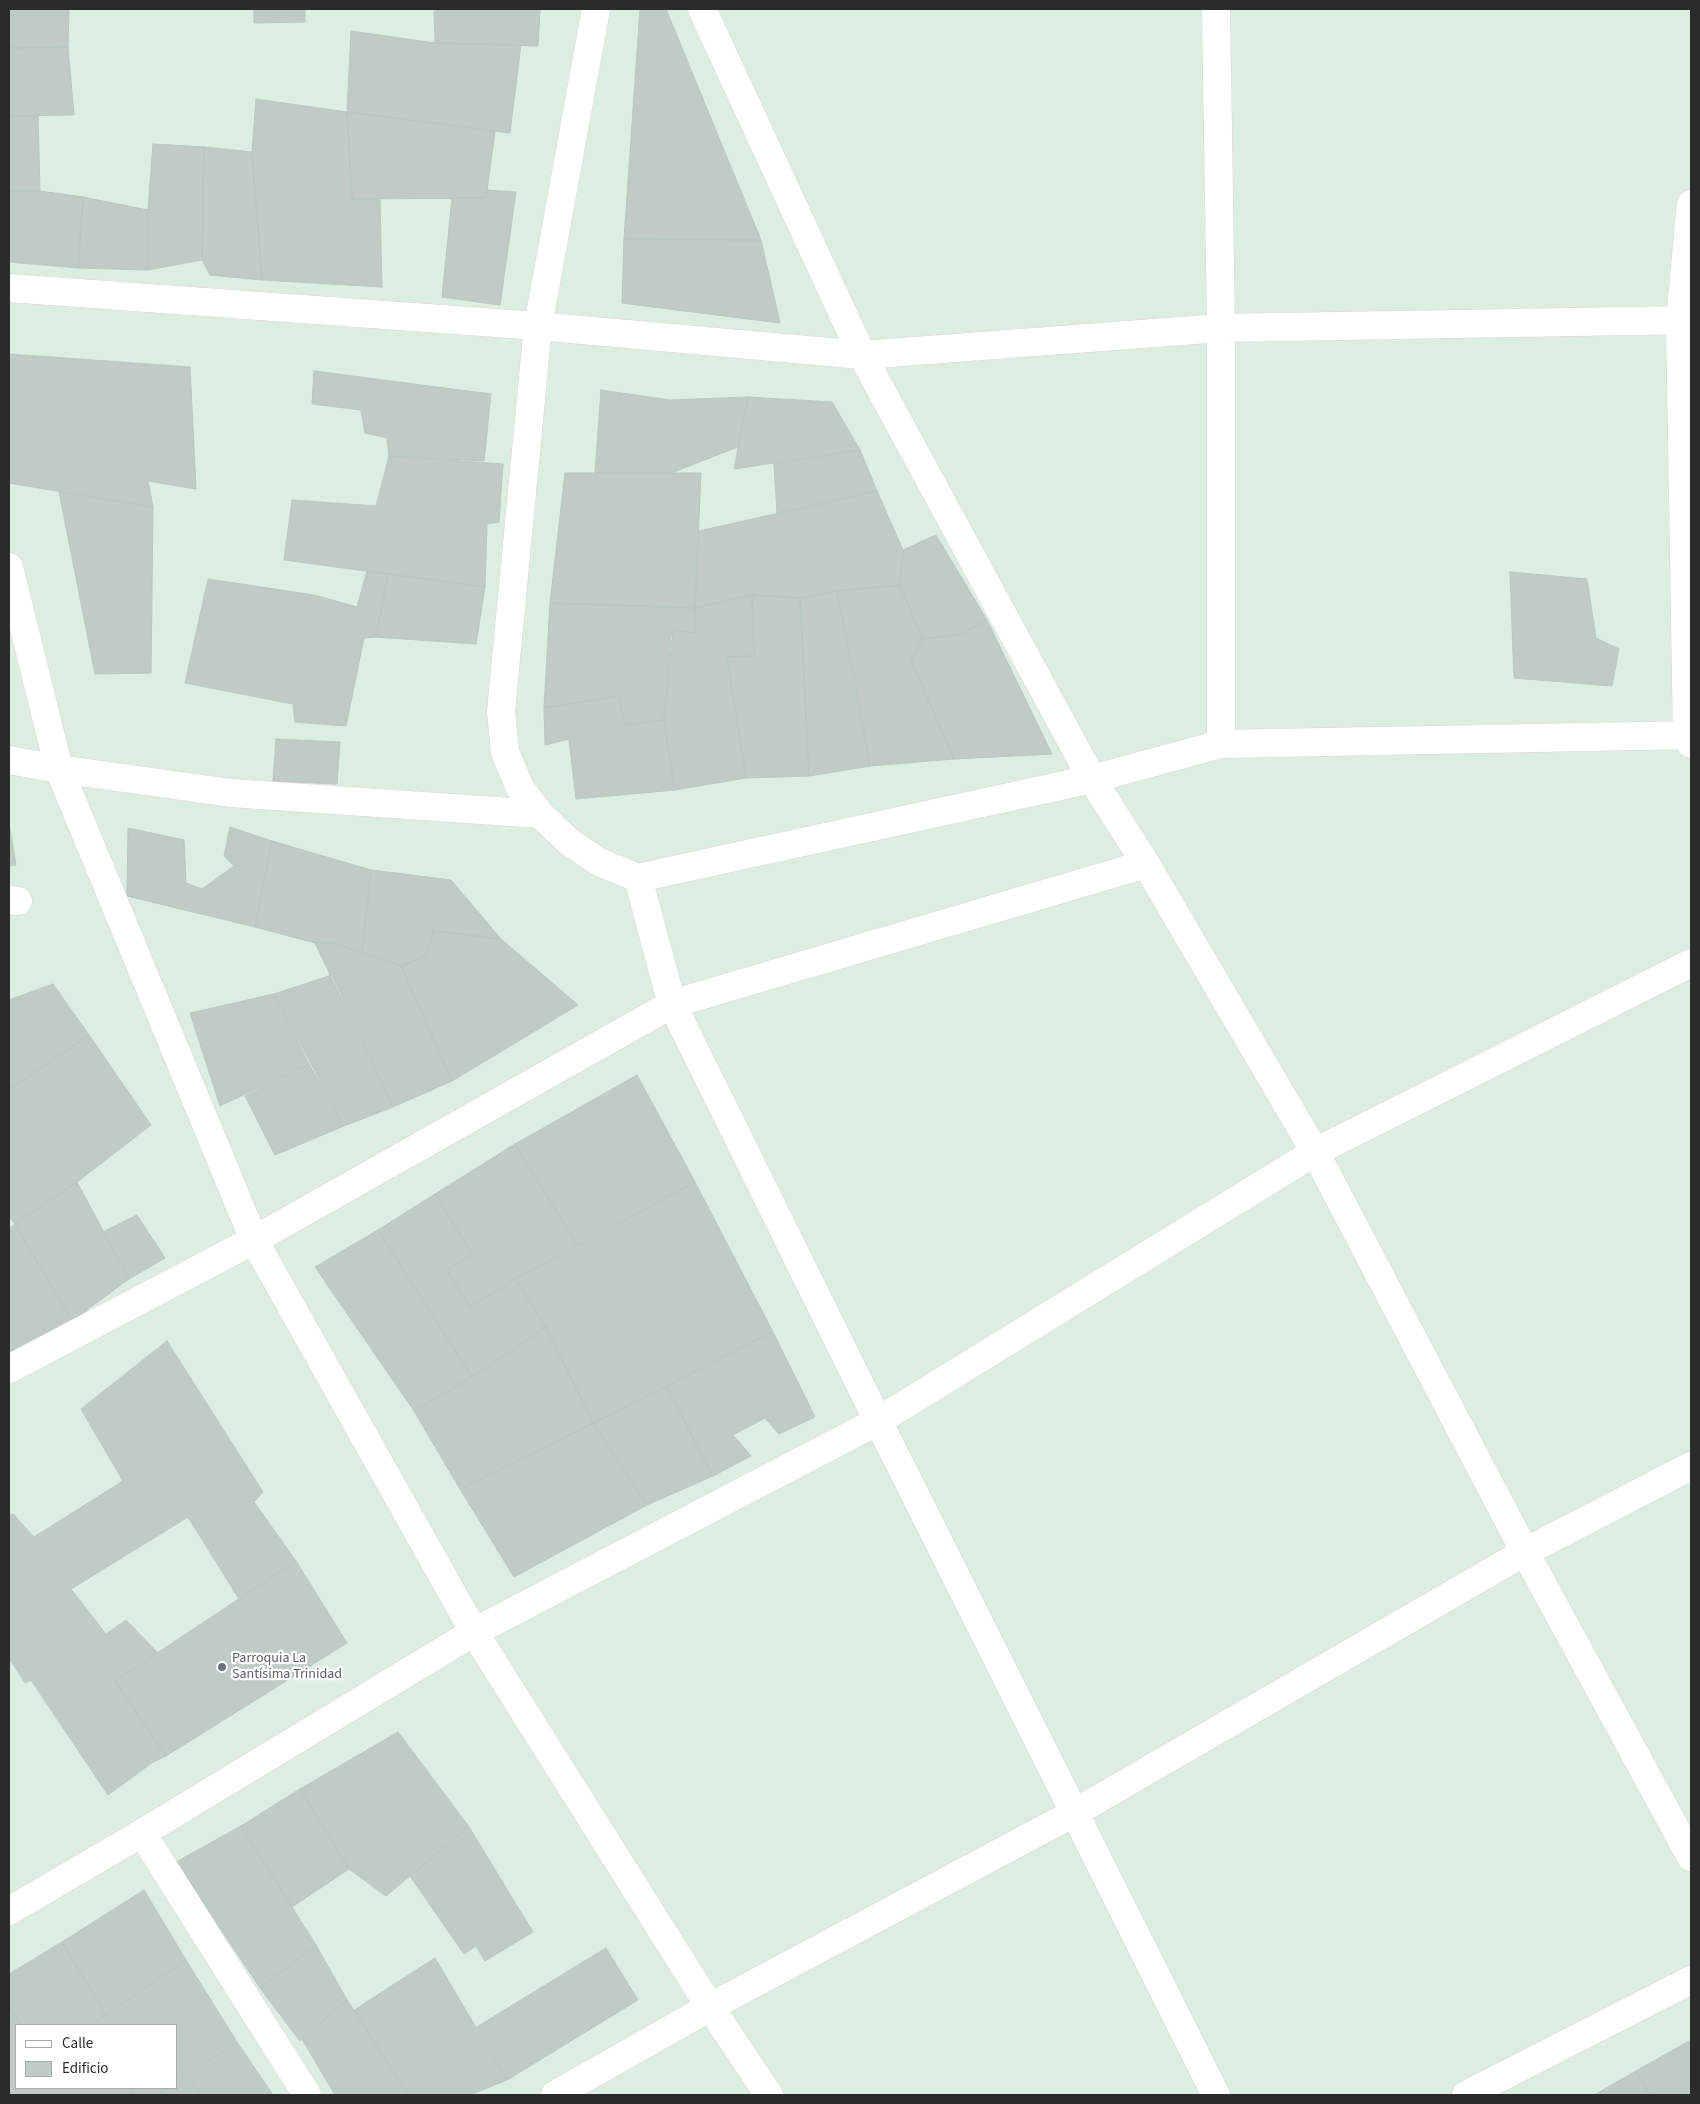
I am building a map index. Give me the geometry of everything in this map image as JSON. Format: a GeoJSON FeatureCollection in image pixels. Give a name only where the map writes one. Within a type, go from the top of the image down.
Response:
{"type":"FeatureCollection","features":[{"type":"Feature","properties":{"kind":"street"},"geometry":{"type":"LineString","coordinates":[[596,9],[538,326],[501,711],[506,752],[520,788],[540,814],[568,841],[599,862],[638,878],[1092,780],[1221,744],[1690,738],[1686,320],[1691,204]]}},
{"type":"Feature","properties":{"kind":"street"},"geometry":{"type":"LineString","coordinates":[[702,9],[862,355],[1092,780],[1146,864],[1315,1152],[1525,1552],[1691,1856]]}},
{"type":"Feature","properties":{"kind":"street"},"geometry":{"type":"LineString","coordinates":[[1216,9],[1221,328],[1221,744]]}},
{"type":"Feature","properties":{"kind":"street"},"geometry":{"type":"LineString","coordinates":[[9,288],[538,326],[862,355],[1221,328],[1686,320]]}},
{"type":"Feature","properties":{"kind":"street"},"geometry":{"type":"LineString","coordinates":[[9,567],[59,769],[254,1240],[474,1632],[710,2007],[769,2095]]}},
{"type":"Feature","properties":{"kind":"street"},"geometry":{"type":"LineString","coordinates":[[9,760],[59,769],[231,793],[540,814]]}},
{"type":"Feature","properties":{"kind":"street"},"geometry":{"type":"LineString","coordinates":[[9,1368],[254,1240],[672,1004],[1146,864]]}},
{"type":"Feature","properties":{"kind":"street"},"geometry":{"type":"LineString","coordinates":[[638,878],[672,1004],[878,1421],[1216,2095]]}},
{"type":"Feature","properties":{"kind":"street"},"geometry":{"type":"LineString","coordinates":[[9,1910],[142,1833],[474,1632],[878,1421],[1315,1152],[1691,963]]}},
{"type":"Feature","properties":{"kind":"street"},"geometry":{"type":"LineString","coordinates":[[555,2095],[710,2007],[1074,1813],[1525,1552],[1691,1466]]}},
{"type":"Feature","properties":{"kind":"street"},"geometry":{"type":"LineString","coordinates":[[142,1833],[306,2095]]}},
{"type":"Feature","properties":{"kind":"street"},"geometry":{"type":"LineString","coordinates":[[1466,2095],[1691,1980]]}},
{"type":"Feature","properties":{"kind":"building"},"geometry":{"type":"Polygon","coordinates":[[[9,9],[69,9],[68,47],[9,48],[9,9]]]}},
{"type":"Feature","properties":{"kind":"building"},"geometry":{"type":"Polygon","coordinates":[[[254,9],[305,9],[305,22],[254,23],[254,9]]]}},
{"type":"Feature","properties":{"kind":"building"},"geometry":{"type":"Polygon","coordinates":[[[434,9],[540,9],[538,46],[435,43],[434,9]]]}},
{"type":"Feature","properties":{"kind":"building"},"geometry":{"type":"Polygon","coordinates":[[[640,9],[666,9],[761,240],[624,239],[640,9]]]}},
{"type":"Feature","properties":{"kind":"building"},"geometry":{"type":"Polygon","coordinates":[[[351,31],[435,43],[521,45],[510,133],[347,112],[351,31]]]}},
{"type":"Feature","properties":{"kind":"building"},"geometry":{"type":"Polygon","coordinates":[[[68,47],[74,115],[9,116],[9,48],[68,47]]]}},
{"type":"Feature","properties":{"kind":"building"},"geometry":{"type":"Polygon","coordinates":[[[256,99],[347,112],[352,199],[380,199],[382,287],[262,280],[252,152],[256,99]]]}},
{"type":"Feature","properties":{"kind":"building"},"geometry":{"type":"Polygon","coordinates":[[[347,112],[495,131],[486,198],[352,199],[347,112]]]}},
{"type":"Feature","properties":{"kind":"building"},"geometry":{"type":"Polygon","coordinates":[[[9,116],[38,116],[40,191],[9,191],[9,116]]]}},
{"type":"Feature","properties":{"kind":"building"},"geometry":{"type":"Polygon","coordinates":[[[153,144],[204,147],[202,260],[148,270],[148,210],[153,144]]]}},
{"type":"Feature","properties":{"kind":"building"},"geometry":{"type":"Polygon","coordinates":[[[204,147],[252,152],[262,280],[210,275],[202,260],[204,147]]]}},
{"type":"Feature","properties":{"kind":"building"},"geometry":{"type":"Polygon","coordinates":[[[487,190],[516,192],[500,305],[442,297],[452,198],[486,198],[487,190]]]}},
{"type":"Feature","properties":{"kind":"building"},"geometry":{"type":"Polygon","coordinates":[[[9,191],[40,191],[83,197],[78,268],[9,262],[9,191]]]}},
{"type":"Feature","properties":{"kind":"building"},"geometry":{"type":"Polygon","coordinates":[[[83,197],[148,210],[148,270],[78,268],[83,197]]]}},
{"type":"Feature","properties":{"kind":"building"},"geometry":{"type":"Polygon","coordinates":[[[624,239],[761,240],[780,323],[622,303],[624,239]]]}},
{"type":"Feature","properties":{"kind":"building"},"geometry":{"type":"Polygon","coordinates":[[[9,354],[190,367],[196,489],[148,481],[153,507],[9,483],[9,354]]]}},
{"type":"Feature","properties":{"kind":"building"},"geometry":{"type":"Polygon","coordinates":[[[314,371],[491,394],[484,461],[389,456],[387,438],[365,433],[361,410],[312,404],[314,371]]]}},
{"type":"Feature","properties":{"kind":"building"},"geometry":{"type":"Polygon","coordinates":[[[601,390],[670,400],[748,397],[738,447],[671,473],[595,473],[601,390]]]}},
{"type":"Feature","properties":{"kind":"building"},"geometry":{"type":"Polygon","coordinates":[[[748,397],[832,402],[860,450],[734,469],[748,397]]]}},
{"type":"Feature","properties":{"kind":"building"},"geometry":{"type":"Polygon","coordinates":[[[860,450],[877,491],[777,514],[774,464],[860,450]]]}},
{"type":"Feature","properties":{"kind":"building"},"geometry":{"type":"Polygon","coordinates":[[[389,456],[503,464],[499,522],[487,524],[485,587],[284,560],[292,500],[376,506],[389,456]]]}},
{"type":"Feature","properties":{"kind":"building"},"geometry":{"type":"Polygon","coordinates":[[[565,473],[701,473],[695,608],[550,603],[565,473]]]}},
{"type":"Feature","properties":{"kind":"building"},"geometry":{"type":"Polygon","coordinates":[[[877,491],[903,550],[900,585],[837,591],[800,598],[752,595],[695,608],[699,531],[877,491]]]}},
{"type":"Feature","properties":{"kind":"building"},"geometry":{"type":"Polygon","coordinates":[[[59,492],[153,507],[151,673],[95,674],[59,492]]]}},
{"type":"Feature","properties":{"kind":"building"},"geometry":{"type":"Polygon","coordinates":[[[936,535],[987,620],[961,634],[922,639],[900,585],[903,550],[936,535]]]}},
{"type":"Feature","properties":{"kind":"building"},"geometry":{"type":"Polygon","coordinates":[[[367,571],[388,574],[376,637],[364,638],[346,726],[295,722],[293,704],[185,683],[208,579],[314,595],[357,607],[367,571]]]}},
{"type":"Feature","properties":{"kind":"building"},"geometry":{"type":"Polygon","coordinates":[[[1510,572],[1587,579],[1596,638],[1619,649],[1612,686],[1514,678],[1510,572]]]}},
{"type":"Feature","properties":{"kind":"building"},"geometry":{"type":"Polygon","coordinates":[[[388,574],[485,587],[476,644],[376,637],[388,574]]]}},
{"type":"Feature","properties":{"kind":"building"},"geometry":{"type":"Polygon","coordinates":[[[900,585],[922,639],[911,660],[954,759],[870,766],[837,591],[900,585]]]}},
{"type":"Feature","properties":{"kind":"building"},"geometry":{"type":"Polygon","coordinates":[[[837,591],[870,766],[809,776],[800,598],[837,591]]]}},
{"type":"Feature","properties":{"kind":"building"},"geometry":{"type":"Polygon","coordinates":[[[752,595],[754,656],[727,657],[746,778],[675,790],[664,720],[673,630],[695,633],[695,608],[752,595]]]}},
{"type":"Feature","properties":{"kind":"building"},"geometry":{"type":"Polygon","coordinates":[[[752,595],[800,598],[809,776],[746,778],[727,657],[754,656],[752,595]]]}},
{"type":"Feature","properties":{"kind":"building"},"geometry":{"type":"Polygon","coordinates":[[[550,603],[695,608],[695,633],[673,630],[671,636],[664,720],[625,725],[619,696],[544,708],[550,603]]]}},
{"type":"Feature","properties":{"kind":"building"},"geometry":{"type":"Polygon","coordinates":[[[987,620],[1052,754],[954,759],[911,660],[922,639],[961,634],[987,620]]]}},
{"type":"Feature","properties":{"kind":"building"},"geometry":{"type":"Polygon","coordinates":[[[619,696],[625,725],[664,720],[675,790],[576,799],[569,739],[545,745],[544,708],[619,696]]]}},
{"type":"Feature","properties":{"kind":"building"},"geometry":{"type":"Polygon","coordinates":[[[276,739],[340,742],[337,784],[273,781],[276,739]]]}},
{"type":"Feature","properties":{"kind":"building"},"geometry":{"type":"Polygon","coordinates":[[[9,823],[16,865],[9,866],[9,823]]]}},
{"type":"Feature","properties":{"kind":"building"},"geometry":{"type":"Polygon","coordinates":[[[230,827],[272,841],[255,927],[127,896],[128,828],[184,840],[186,883],[202,889],[234,866],[224,856],[230,827]]]}},
{"type":"Feature","properties":{"kind":"building"},"geometry":{"type":"Polygon","coordinates":[[[272,841],[371,870],[362,953],[334,943],[315,943],[255,927],[272,841]]]}},
{"type":"Feature","properties":{"kind":"building"},"geometry":{"type":"Polygon","coordinates":[[[371,870],[451,880],[501,939],[433,931],[427,955],[401,966],[362,953],[371,870]]]}},
{"type":"Feature","properties":{"kind":"building"},"geometry":{"type":"Polygon","coordinates":[[[433,931],[501,939],[578,1005],[452,1081],[401,966],[427,955],[433,931]]]}},
{"type":"Feature","properties":{"kind":"building"},"geometry":{"type":"Polygon","coordinates":[[[315,943],[334,943],[401,966],[452,1081],[393,1107],[315,943]]]}},
{"type":"Feature","properties":{"kind":"building"},"geometry":{"type":"Polygon","coordinates":[[[332,975],[393,1107],[344,1126],[274,994],[332,975]]]}},
{"type":"Feature","properties":{"kind":"building"},"geometry":{"type":"Polygon","coordinates":[[[53,984],[89,1035],[9,1090],[9,1000],[53,984]]]}},
{"type":"Feature","properties":{"kind":"building"},"geometry":{"type":"Polygon","coordinates":[[[274,994],[309,1064],[220,1106],[190,1013],[274,994]]]}},
{"type":"Feature","properties":{"kind":"building"},"geometry":{"type":"Polygon","coordinates":[[[89,1035],[151,1125],[77,1182],[15,1224],[9,1216],[9,1090],[89,1035]]]}},
{"type":"Feature","properties":{"kind":"building"},"geometry":{"type":"Polygon","coordinates":[[[309,1064],[344,1126],[275,1155],[245,1096],[309,1064]]]}},
{"type":"Feature","properties":{"kind":"building"},"geometry":{"type":"Polygon","coordinates":[[[637,1075],[695,1182],[578,1246],[515,1144],[637,1075]]]}},
{"type":"Feature","properties":{"kind":"building"},"geometry":{"type":"Polygon","coordinates":[[[515,1144],[578,1246],[515,1279],[470,1307],[447,1270],[472,1254],[435,1194],[515,1144]]]}},
{"type":"Feature","properties":{"kind":"building"},"geometry":{"type":"Polygon","coordinates":[[[77,1182],[129,1279],[72,1321],[15,1224],[77,1182]]]}},
{"type":"Feature","properties":{"kind":"building"},"geometry":{"type":"Polygon","coordinates":[[[695,1182],[773,1332],[593,1423],[546,1327],[515,1279],[695,1182]]]}},
{"type":"Feature","properties":{"kind":"building"},"geometry":{"type":"Polygon","coordinates":[[[435,1194],[472,1254],[447,1270],[470,1307],[515,1279],[546,1327],[472,1377],[378,1230],[435,1194]]]}},
{"type":"Feature","properties":{"kind":"building"},"geometry":{"type":"Polygon","coordinates":[[[137,1215],[165,1258],[129,1279],[103,1232],[137,1215]]]}},
{"type":"Feature","properties":{"kind":"building"},"geometry":{"type":"Polygon","coordinates":[[[15,1224],[72,1321],[13,1356],[9,1350],[9,1229],[15,1224]]]}},
{"type":"Feature","properties":{"kind":"building"},"geometry":{"type":"Polygon","coordinates":[[[378,1230],[472,1377],[414,1411],[315,1267],[378,1230]]]}},
{"type":"Feature","properties":{"kind":"building"},"geometry":{"type":"Polygon","coordinates":[[[546,1327],[593,1423],[460,1489],[414,1411],[472,1377],[546,1327]]]}},
{"type":"Feature","properties":{"kind":"building"},"geometry":{"type":"Polygon","coordinates":[[[773,1332],[815,1417],[779,1434],[765,1418],[733,1435],[751,1456],[713,1476],[666,1386],[773,1332]]]}},
{"type":"Feature","properties":{"kind":"building"},"geometry":{"type":"Polygon","coordinates":[[[167,1341],[263,1492],[254,1502],[296,1561],[239,1599],[188,1517],[71,1589],[106,1634],[126,1620],[158,1653],[115,1681],[166,1756],[153,1762],[108,1795],[31,1680],[25,1683],[9,1658],[9,1516],[13,1514],[34,1537],[123,1481],[81,1409],[167,1341]]]}},
{"type":"Feature","properties":{"kind":"building"},"geometry":{"type":"Polygon","coordinates":[[[666,1386],[713,1476],[647,1505],[593,1423],[666,1386]]]}},
{"type":"Feature","properties":{"kind":"building"},"geometry":{"type":"Polygon","coordinates":[[[593,1423],[647,1505],[514,1577],[460,1489],[593,1423]]]}},
{"type":"Feature","properties":{"kind":"building","name":"Parroquia La Santísima Trinidad"},"geometry":{"type":"Polygon","coordinates":[[[296,1561],[347,1643],[166,1756],[115,1681],[296,1561]]]}},
{"type":"Feature","properties":{"kind":"building"},"geometry":{"type":"Polygon","coordinates":[[[398,1732],[469,1827],[386,1896],[349,1869],[300,1789],[398,1732]]]}},
{"type":"Feature","properties":{"kind":"building"},"geometry":{"type":"Polygon","coordinates":[[[300,1789],[349,1869],[292,1907],[241,1826],[300,1789]]]}},
{"type":"Feature","properties":{"kind":"building"},"geometry":{"type":"Polygon","coordinates":[[[241,1826],[316,1945],[260,1988],[176,1862],[241,1826]]]}},
{"type":"Feature","properties":{"kind":"building"},"geometry":{"type":"Polygon","coordinates":[[[469,1827],[533,1932],[485,1961],[476,1946],[464,1954],[410,1876],[469,1827]]]}},
{"type":"Feature","properties":{"kind":"building"},"geometry":{"type":"Polygon","coordinates":[[[144,1890],[186,1960],[106,2015],[62,1942],[144,1890]]]}},
{"type":"Feature","properties":{"kind":"building"},"geometry":{"type":"Polygon","coordinates":[[[62,1942],[106,2015],[92,2024],[20,2024],[9,2006],[9,1974],[62,1942]]]}},
{"type":"Feature","properties":{"kind":"building"},"geometry":{"type":"Polygon","coordinates":[[[316,1945],[347,2000],[300,2041],[260,1988],[316,1945]]]}},
{"type":"Feature","properties":{"kind":"building"},"geometry":{"type":"Polygon","coordinates":[[[606,1948],[638,2000],[507,2080],[475,2028],[606,1948]]]}},
{"type":"Feature","properties":{"kind":"building"},"geometry":{"type":"Polygon","coordinates":[[[435,1958],[507,2080],[470,2095],[408,2095],[354,2010],[435,1958]]]}},
{"type":"Feature","properties":{"kind":"building"},"geometry":{"type":"Polygon","coordinates":[[[186,1960],[237,2042],[178,2082],[178,2024],[92,2024],[186,1960]]]}},
{"type":"Feature","properties":{"kind":"building"},"geometry":{"type":"Polygon","coordinates":[[[347,2000],[408,2095],[335,2095],[302,2039],[347,2000]]]}},
{"type":"Feature","properties":{"kind":"building"},"geometry":{"type":"Polygon","coordinates":[[[9,2006],[20,2024],[15,2024],[15,2079],[9,2084],[9,2006]]]}},
{"type":"Feature","properties":{"kind":"building"},"geometry":{"type":"Polygon","coordinates":[[[1691,2040],[1691,2095],[1650,2095],[1636,2071],[1691,2040]]]}},
{"type":"Feature","properties":{"kind":"building"},"geometry":{"type":"Polygon","coordinates":[[[237,2042],[273,2095],[200,2095],[188,2076],[237,2042]]]}},
{"type":"Feature","properties":{"kind":"building"},"geometry":{"type":"Polygon","coordinates":[[[1636,2071],[1650,2095],[1594,2095],[1636,2071]]]}},
{"type":"Feature","properties":{"kind":"building"},"geometry":{"type":"Polygon","coordinates":[[[188,2076],[200,2095],[157,2095],[167,2089],[178,2089],[178,2082],[188,2076]]]}},
{"type":"Feature","properties":{"kind":"building"},"geometry":{"type":"Polygon","coordinates":[[[15,2079],[15,2089],[131,2089],[135,2095],[9,2095],[9,2084],[15,2079]]]}},
{"type":"Feature","properties":{"kind":"building"},"geometry":{"type":"Polygon","coordinates":[[[131,2089],[167,2089],[157,2095],[135,2095],[131,2089]]]}},
{"type":"Feature","properties":{"kind":"place","name":"Parroquia La Santísima Trinidad"},"geometry":{"type":"Point","coordinates":[222,1667]}}]}
